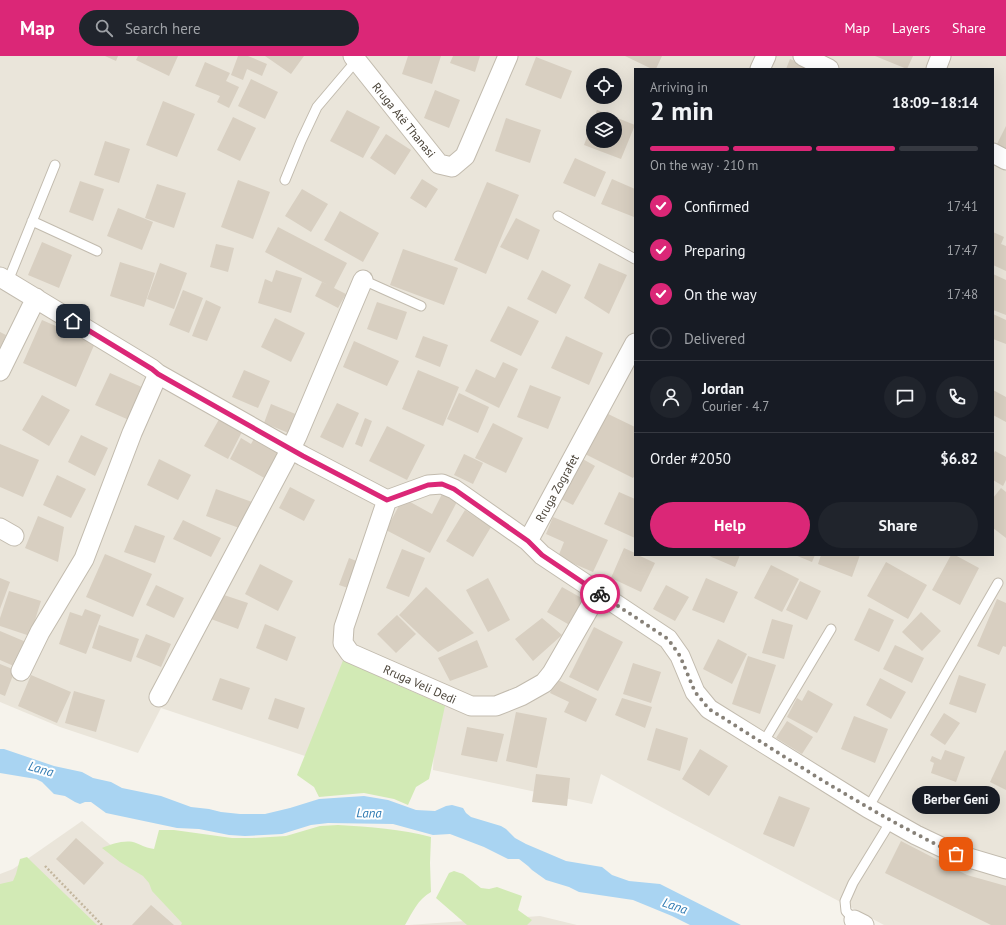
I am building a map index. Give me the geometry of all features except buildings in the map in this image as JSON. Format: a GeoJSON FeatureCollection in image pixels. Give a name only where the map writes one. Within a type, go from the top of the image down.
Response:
{"type":"FeatureCollection","features":[{"type":"Feature","properties":{"kind":"street","name":"Rruga Atë Thanasi"},"geometry":{"type":"LineString","coordinates":[[354,59],[439,164],[452,167],[465,156],[508,56]]}},
{"type":"Feature","properties":{"kind":"street"},"geometry":{"type":"LineString","coordinates":[[760,68],[766,56]]}},
{"type":"Feature","properties":{"kind":"street"},"geometry":{"type":"LineString","coordinates":[[803,56],[827,68]]}},
{"type":"Feature","properties":{"kind":"street"},"geometry":{"type":"LineString","coordinates":[[936,68],[941,56]]}},
{"type":"Feature","properties":{"kind":"street"},"geometry":{"type":"LineString","coordinates":[[994,154],[1006,160]]}},
{"type":"Feature","properties":{"kind":"street"},"geometry":{"type":"LineString","coordinates":[[4,279],[158,374],[290,449],[387,500],[428,485],[442,484],[454,489],[528,541],[542,555],[668,639],[680,656],[695,692],[709,709],[868,808],[916,835],[956,854],[1006,869]]}},
{"type":"Feature","properties":{"kind":"street"},"geometry":{"type":"LineString","coordinates":[[159,696],[297,436],[363,280]]}},
{"type":"Feature","properties":{"kind":"street"},"geometry":{"type":"LineString","coordinates":[[0,371],[36,298]]}},
{"type":"Feature","properties":{"kind":"street","name":"Rruga Zografet"},"geometry":{"type":"LineString","coordinates":[[528,541],[634,345]]}},
{"type":"Feature","properties":{"kind":"street"},"geometry":{"type":"LineString","coordinates":[[21,671],[40,632],[84,559],[132,433],[158,374]]}},
{"type":"Feature","properties":{"kind":"street","name":"Rruga Veli Dedi"},"geometry":{"type":"LineString","coordinates":[[387,500],[344,626],[343,643],[350,653],[463,703],[470,706],[496,706],[521,696],[544,683],[552,673],[598,593]]}},
{"type":"Feature","properties":{"kind":"lane","name":"Rruga Atë Thanasi"},"geometry":{"type":"LineString","coordinates":[[285,180],[301,141],[317,108],[354,59]]}},
{"type":"Feature","properties":{"kind":"lane"},"geometry":{"type":"LineString","coordinates":[[4,279],[32,221],[55,165]]}},
{"type":"Feature","properties":{"kind":"lane"},"geometry":{"type":"LineString","coordinates":[[558,216],[634,258]]}},
{"type":"Feature","properties":{"kind":"lane"},"geometry":{"type":"LineString","coordinates":[[32,221],[97,251]]}},
{"type":"Feature","properties":{"kind":"lane"},"geometry":{"type":"LineString","coordinates":[[363,280],[421,306]]}},
{"type":"Feature","properties":{"kind":"lane"},"geometry":{"type":"LineString","coordinates":[[868,808],[998,583]]}},
{"type":"Feature","properties":{"kind":"lane"},"geometry":{"type":"LineString","coordinates":[[763,743],[831,629]]}},
{"type":"Feature","properties":{"kind":"lane"},"geometry":{"type":"LineString","coordinates":[[859,923],[846,911],[845,901],[853,883],[891,821]]}},
{"type":"Feature","properties":{"kind":"path"},"geometry":{"type":"LineString","coordinates":[[44,866],[102,925]]}},
{"type":"Feature","properties":{"kind":"shaded area"},"geometry":{"type":"Polygon","coordinates":[[[0,56],[1006,56],[1006,925],[884,925],[601,774],[592,804],[433,770],[436,707],[305,756],[161,708],[138,753],[60,727],[0,702],[0,56]]]}},
{"type":"Feature","properties":{"kind":"shaded area"},"geometry":{"type":"Polygon","coordinates":[[[82,821],[206,925],[0,925],[0,874],[13,869],[82,821]]]}},
{"type":"Feature","properties":{"kind":"shaded area"},"geometry":{"type":"Polygon","coordinates":[[[540,916],[577,925],[408,925],[540,916]]]}},
{"type":"Feature","properties":{"kind":"green space"},"geometry":{"type":"Polygon","coordinates":[[[344,658],[384,679],[445,706],[429,779],[416,787],[408,805],[394,799],[364,793],[319,797],[314,787],[297,775],[344,658]]]}},
{"type":"Feature","properties":{"kind":"green space"},"geometry":{"type":"Polygon","coordinates":[[[338,825],[397,830],[431,837],[431,892],[422,898],[405,925],[181,925],[182,923],[152,891],[149,883],[143,876],[120,862],[102,848],[123,842],[132,842],[154,849],[159,830],[174,830],[232,838],[252,838],[286,836],[320,826],[338,825]]]}},
{"type":"Feature","properties":{"kind":"green space"},"geometry":{"type":"Polygon","coordinates":[[[27,857],[97,925],[0,925],[0,884],[13,881],[20,859],[27,857]]]}},
{"type":"Feature","properties":{"kind":"green space"},"geometry":{"type":"Polygon","coordinates":[[[454,871],[463,874],[481,888],[489,889],[497,887],[522,896],[518,910],[532,920],[527,925],[467,925],[436,898],[449,873],[454,871]]]}},
{"type":"Feature","properties":{"kind":"water","name":"Lana"},"geometry":{"type":"Polygon","coordinates":[[[0,749],[4,749],[54,766],[82,772],[93,778],[111,782],[122,788],[161,796],[191,807],[221,812],[265,814],[319,799],[364,796],[388,800],[416,810],[435,811],[452,805],[463,808],[471,817],[501,826],[515,838],[526,844],[566,861],[602,867],[612,875],[629,881],[660,884],[741,925],[690,925],[633,900],[579,892],[569,887],[546,880],[519,859],[508,859],[484,847],[450,834],[433,835],[393,824],[328,823],[311,825],[282,834],[245,836],[229,835],[199,829],[177,828],[106,813],[91,802],[80,804],[65,796],[54,794],[42,782],[36,779],[0,773],[0,749]]]}},
{"type":"Feature","properties":{"kind":"way so far"},"geometry":{"type":"LineString","coordinates":[[600,594],[668,639],[680,656],[695,692],[709,709],[868,808],[916,835],[956,854]]}},
{"type":"Feature","properties":{"kind":"place","name":"Berber Geni"},"geometry":{"type":"Point","coordinates":[956,854]}},
{"type":"Feature","properties":{"kind":"route"},"geometry":{"type":"LineString","coordinates":[[73,321],[158,374],[303,456],[387,500],[428,485],[442,484],[454,489],[528,541],[542,555],[600,594]]}}]}
